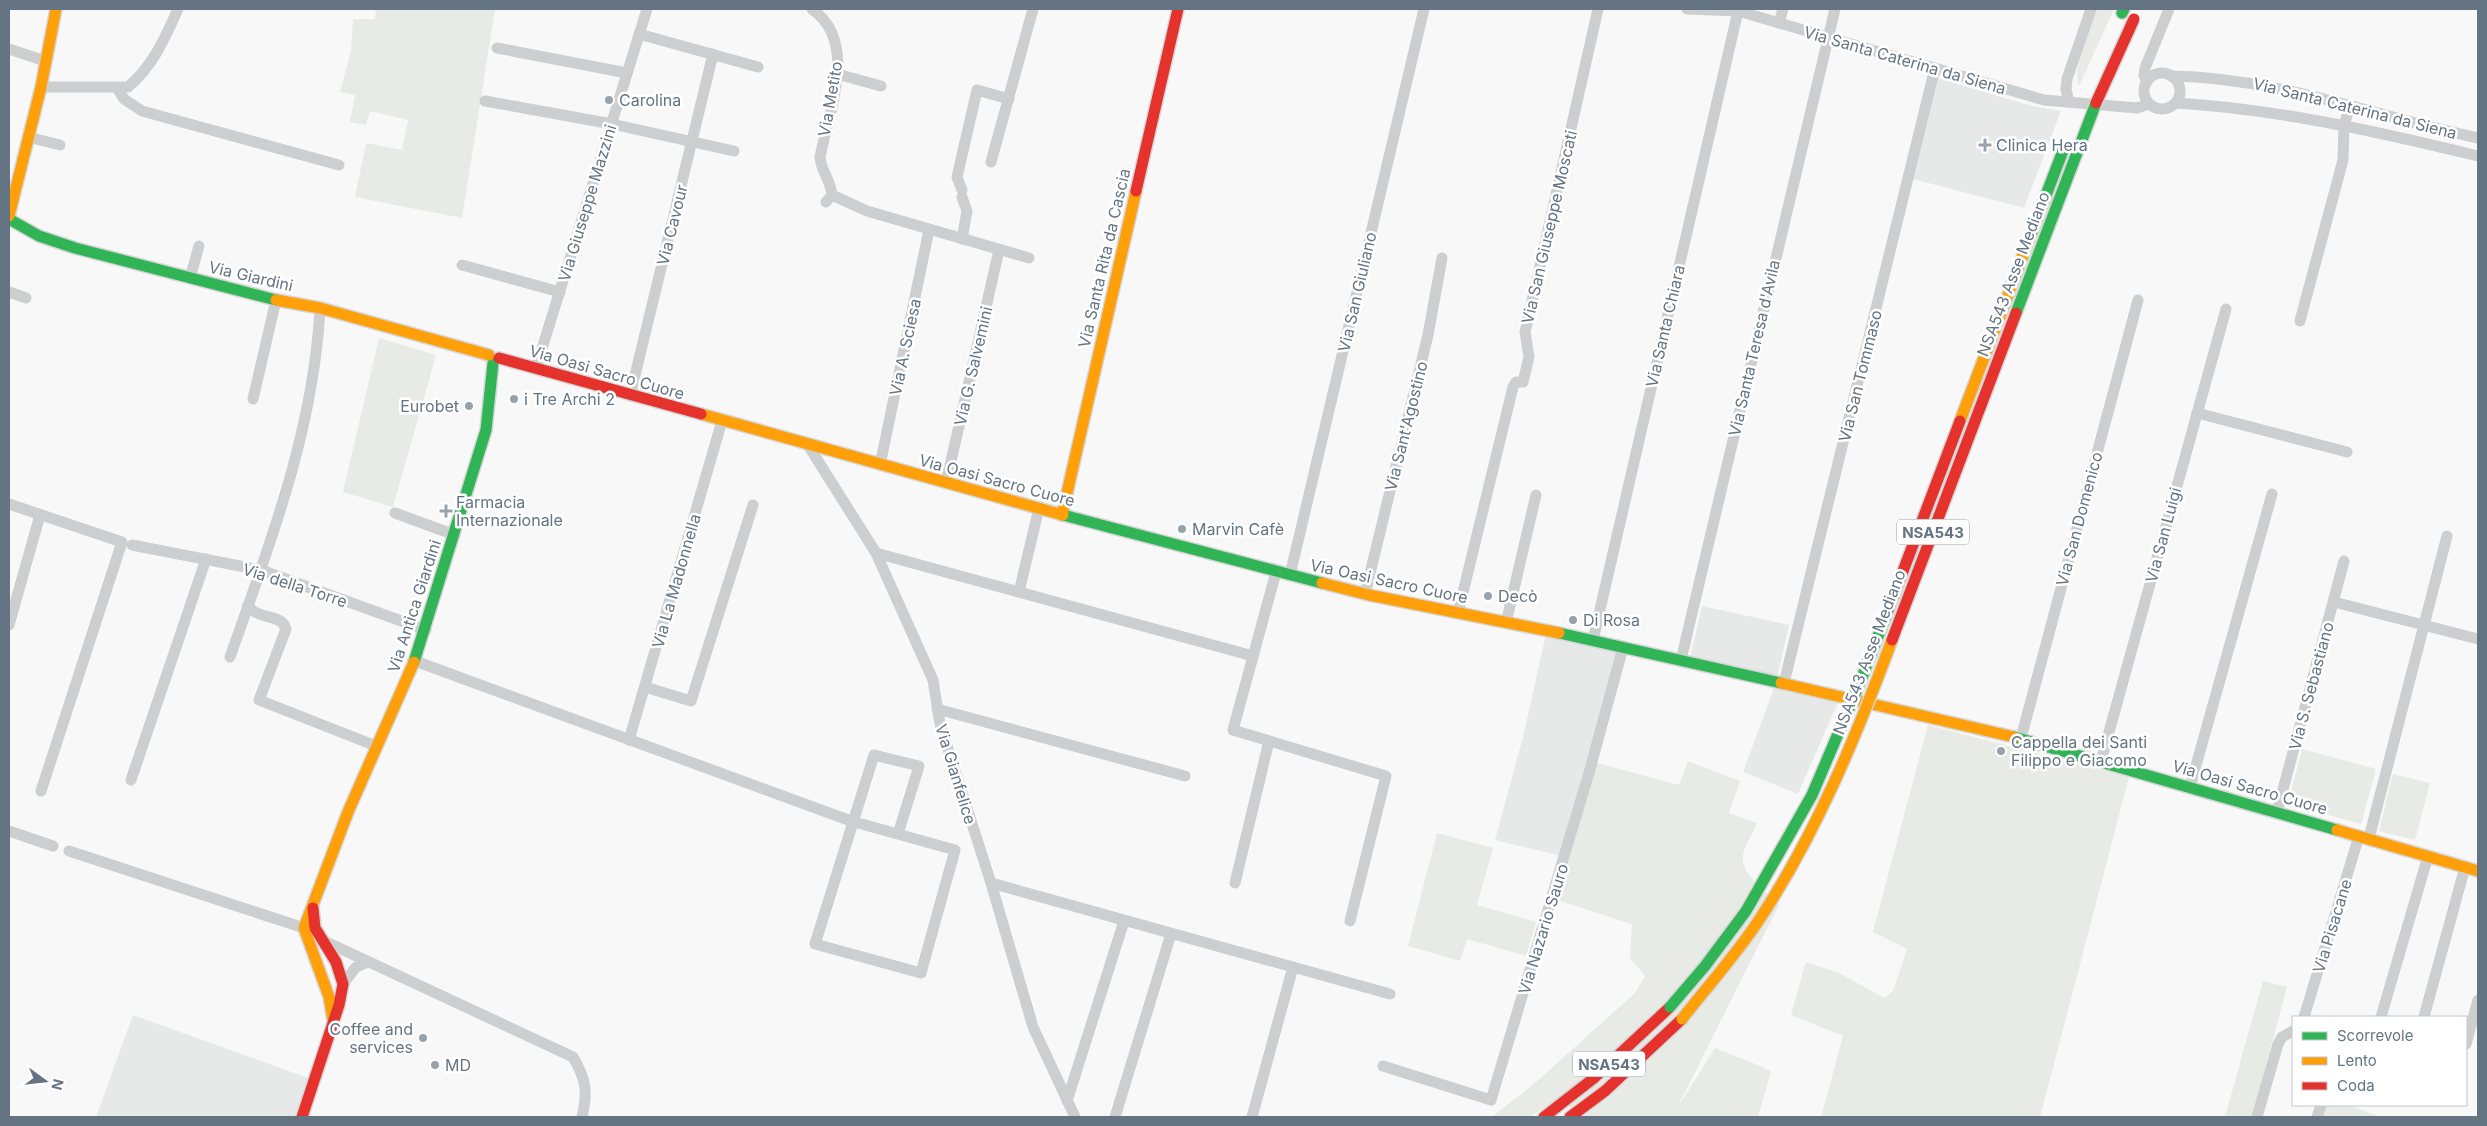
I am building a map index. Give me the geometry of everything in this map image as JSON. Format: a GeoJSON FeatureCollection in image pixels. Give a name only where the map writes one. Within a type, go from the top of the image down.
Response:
{"type":"FeatureCollection","features":[{"type":"Feature","properties":{"kind":"main road"},"geometry":{"type":"LineString","coordinates":[[9,218],[11,196],[41,87],[56,9]]}},
{"type":"Feature","properties":{"kind":"main road","name":"Via Santa Rita da Cascia"},"geometry":{"type":"LineString","coordinates":[[1062,515],[1178,9]]}},
{"type":"Feature","properties":{"kind":"main road","name":"NSA543 Asse Mediano"},"geometry":{"type":"LineString","coordinates":[[1570,1117],[1605,1091],[1682,1019],[1758,922],[1791,868],[1829,794],[1873,691],[2104,81],[2136,14]]}},
{"type":"Feature","properties":{"kind":"main road"},"geometry":{"type":"LineString","coordinates":[[2077,115],[2087,88]]}},
{"type":"Feature","properties":{"kind":"main road","name":"NSA543"},"geometry":{"type":"LineString","coordinates":[[1544,1117],[1594,1078],[1670,1007],[1705,966],[1746,911],[1812,795],[1861,680],[2069,134]]}},
{"type":"Feature","properties":{"kind":"main road","name":"Via Giardini"},"geometry":{"type":"LineString","coordinates":[[9,218],[39,236],[75,248],[276,300],[320,308],[494,359]]}},
{"type":"Feature","properties":{"kind":"main road","name":"Via Oasi Sacro Cuore"},"geometry":{"type":"LineString","coordinates":[[494,359],[536,368],[880,465],[1276,572],[1365,594],[1593,640],[2021,738],[2478,871]]}},
{"type":"Feature","properties":{"kind":"main road","name":"Via Antica Giardini"},"geometry":{"type":"LineString","coordinates":[[305,932],[348,812],[415,661],[426,630],[486,430],[494,359]]}},
{"type":"Feature","properties":{"kind":"main road","name":"Via Antica Giardini"},"geometry":{"type":"LineString","coordinates":[[313,906],[315,928],[330,951],[342,976],[343,984]]}},
{"type":"Feature","properties":{"kind":"main road"},"geometry":{"type":"LineString","coordinates":[[305,932],[322,940]]}},
{"type":"Feature","properties":{"kind":"main road"},"geometry":{"type":"LineString","coordinates":[[305,932],[324,986],[333,1020]]}},
{"type":"Feature","properties":{"kind":"main road"},"geometry":{"type":"LineString","coordinates":[[314,958],[321,952],[330,951]]}},
{"type":"Feature","properties":{"kind":"main road"},"geometry":{"type":"LineString","coordinates":[[302,1117],[339,1005],[343,984],[324,986]]}},
{"type":"Feature","properties":{"kind":"street"},"geometry":{"type":"LineString","coordinates":[[41,87],[128,87],[141,76],[160,47],[178,9]]}},
{"type":"Feature","properties":{"kind":"street","name":"Via Giuseppe Mazzini"},"geometry":{"type":"LineString","coordinates":[[536,368],[647,9]]}},
{"type":"Feature","properties":{"kind":"street","name":"Via Metito"},"geometry":{"type":"LineString","coordinates":[[812,9],[823,16],[832,30],[840,64],[820,157],[821,167],[831,188],[829,199],[1029,258]]}},
{"type":"Feature","properties":{"kind":"street"},"geometry":{"type":"LineString","coordinates":[[991,162],[1033,9]]}},
{"type":"Feature","properties":{"kind":"street","name":"Via San Giuliano"},"geometry":{"type":"LineString","coordinates":[[1290,575],[1424,9]]}},
{"type":"Feature","properties":{"kind":"street","name":"Via San Giuseppe Moscati"},"geometry":{"type":"LineString","coordinates":[[1458,613],[1513,387],[1516,382],[1523,382],[1529,357],[1525,332],[1598,9]]}},
{"type":"Feature","properties":{"kind":"street","name":"Via Santa Caterina da Siena"},"geometry":{"type":"LineString","coordinates":[[1687,9],[1738,11],[2044,100],[2142,107],[2149,104]]}},
{"type":"Feature","properties":{"kind":"street"},"geometry":{"type":"LineString","coordinates":[[1779,22],[1783,9]]}},
{"type":"Feature","properties":{"kind":"street","name":"Via Santa Teresa d'Avila"},"geometry":{"type":"LineString","coordinates":[[1681,660],[1827,36],[1835,9]]}},
{"type":"Feature","properties":{"kind":"street"},"geometry":{"type":"LineString","coordinates":[[2069,102],[2066,89],[2067,79],[2091,9]]}},
{"type":"Feature","properties":{"kind":"street"},"geometry":{"type":"LineString","coordinates":[[2147,81],[2144,76],[2144,68],[2169,9]]}},
{"type":"Feature","properties":{"kind":"street","name":"Via Santa Chiara"},"geometry":{"type":"LineString","coordinates":[[1593,640],[1738,11]]}},
{"type":"Feature","properties":{"kind":"street"},"geometry":{"type":"LineString","coordinates":[[639,34],[758,67]]}},
{"type":"Feature","properties":{"kind":"street"},"geometry":{"type":"LineString","coordinates":[[497,48],[628,73]]}},
{"type":"Feature","properties":{"kind":"street"},"geometry":{"type":"LineString","coordinates":[[9,49],[45,61]]}},
{"type":"Feature","properties":{"kind":"street","name":"Via Cavour"},"geometry":{"type":"LineString","coordinates":[[630,396],[713,54]]}},
{"type":"Feature","properties":{"kind":"street","name":"Via San Tommaso"},"geometry":{"type":"LineString","coordinates":[[1784,683],[1935,68]]}},
{"type":"Feature","properties":{"kind":"street"},"geometry":{"type":"LineString","coordinates":[[837,74],[882,86]]}},
{"type":"Feature","properties":{"kind":"street"},"geometry":{"type":"LineString","coordinates":[[2125,106],[2132,104],[2143,93],[2147,81],[2159,75],[2171,76],[2176,79],[2181,90],[2176,103],[2164,108],[2149,104],[2144,100],[2143,93]]}},
{"type":"Feature","properties":{"kind":"street","name":"Via Santa Caterina da Siena"},"geometry":{"type":"LineString","coordinates":[[2171,76],[2254,82],[2350,105],[2406,122],[2478,138]]}},
{"type":"Feature","properties":{"kind":"street"},"geometry":{"type":"LineString","coordinates":[[117,88],[124,99],[142,111],[339,165]]}},
{"type":"Feature","properties":{"kind":"street"},"geometry":{"type":"LineString","coordinates":[[962,239],[968,211],[957,177],[976,90],[1009,99]]}},
{"type":"Feature","properties":{"kind":"street"},"geometry":{"type":"LineString","coordinates":[[485,101],[692,140],[734,151]]}},
{"type":"Feature","properties":{"kind":"street","name":"Via Santa Caterina da Siena"},"geometry":{"type":"LineString","coordinates":[[2176,103],[2270,113],[2344,126],[2478,156]]}},
{"type":"Feature","properties":{"kind":"street"},"geometry":{"type":"LineString","coordinates":[[2300,321],[2344,160],[2344,126],[2350,105]]}},
{"type":"Feature","properties":{"kind":"street"},"geometry":{"type":"LineString","coordinates":[[28,137],[60,144]]}},
{"type":"Feature","properties":{"kind":"street","name":"Via A. Sciesa"},"geometry":{"type":"LineString","coordinates":[[880,465],[929,230]]}},
{"type":"Feature","properties":{"kind":"street"},"geometry":{"type":"LineString","coordinates":[[190,278],[199,246]]}},
{"type":"Feature","properties":{"kind":"street","name":"Via G. Salvemini"},"geometry":{"type":"LineString","coordinates":[[946,483],[1000,250]]}},
{"type":"Feature","properties":{"kind":"street","name":"Via Sant'Agostino"},"geometry":{"type":"LineString","coordinates":[[1365,594],[1428,335],[1442,258]]}},
{"type":"Feature","properties":{"kind":"street"},"geometry":{"type":"LineString","coordinates":[[462,265],[560,292]]}},
{"type":"Feature","properties":{"kind":"street"},"geometry":{"type":"LineString","coordinates":[[9,292],[26,298]]}},
{"type":"Feature","properties":{"kind":"street"},"geometry":{"type":"LineString","coordinates":[[253,399],[276,300]]}},
{"type":"Feature","properties":{"kind":"street","name":"Via San Domenico"},"geometry":{"type":"LineString","coordinates":[[2021,738],[2138,300]]}},
{"type":"Feature","properties":{"kind":"street"},"geometry":{"type":"LineString","coordinates":[[230,657],[288,489],[318,347],[320,308]]}},
{"type":"Feature","properties":{"kind":"street","name":"Via San Luigi"},"geometry":{"type":"LineString","coordinates":[[2101,761],[2226,309]]}},
{"type":"Feature","properties":{"kind":"street"},"geometry":{"type":"LineString","coordinates":[[2197,413],[2346,452]]}},
{"type":"Feature","properties":{"kind":"street","name":"Via La Madonnella"},"geometry":{"type":"LineString","coordinates":[[630,740],[722,421]]}},
{"type":"Feature","properties":{"kind":"street","name":"Via Gianfelice"},"geometry":{"type":"LineString","coordinates":[[808,445],[876,553],[933,680],[937,709],[945,742],[1033,1027],[1076,1117]]}},
{"type":"Feature","properties":{"kind":"street"},"geometry":{"type":"LineString","coordinates":[[2190,787],[2272,494]]}},
{"type":"Feature","properties":{"kind":"street"},"geometry":{"type":"LineString","coordinates":[[1506,623],[1536,495]]}},
{"type":"Feature","properties":{"kind":"street","name":"Via della Torre"},"geometry":{"type":"LineString","coordinates":[[9,504],[127,543],[260,570],[426,630]]}},
{"type":"Feature","properties":{"kind":"street"},"geometry":{"type":"LineString","coordinates":[[645,687],[691,701],[753,505]]}},
{"type":"Feature","properties":{"kind":"street"},"geometry":{"type":"LineString","coordinates":[[1019,592],[1039,508]]}},
{"type":"Feature","properties":{"kind":"street"},"geometry":{"type":"LineString","coordinates":[[395,513],[455,535]]}},
{"type":"Feature","properties":{"kind":"street"},"geometry":{"type":"LineString","coordinates":[[9,625],[40,515]]}},
{"type":"Feature","properties":{"kind":"street","name":"Via Pisacane"},"geometry":{"type":"LineString","coordinates":[[2304,1016],[2364,837],[2447,536]]}},
{"type":"Feature","properties":{"kind":"street"},"geometry":{"type":"LineString","coordinates":[[41,791],[127,543]]}},
{"type":"Feature","properties":{"kind":"street"},"geometry":{"type":"LineString","coordinates":[[876,553],[1253,656]]}},
{"type":"Feature","properties":{"kind":"street"},"geometry":{"type":"LineString","coordinates":[[131,780],[206,559]]}},
{"type":"Feature","properties":{"kind":"street","name":"Via S. Sebastiano"},"geometry":{"type":"LineString","coordinates":[[2277,812],[2344,561]]}},
{"type":"Feature","properties":{"kind":"street"},"geometry":{"type":"LineString","coordinates":[[1276,572],[1233,730],[1386,776],[1350,921]]}},
{"type":"Feature","properties":{"kind":"street"},"geometry":{"type":"LineString","coordinates":[[2334,602],[2478,639]]}},
{"type":"Feature","properties":{"kind":"street","name":"Via della Torre"},"geometry":{"type":"LineString","coordinates":[[248,604],[253,612],[281,621],[286,629],[259,700],[376,746]]}},
{"type":"Feature","properties":{"kind":"street","name":"Via Nazario Sauro"},"geometry":{"type":"LineString","coordinates":[[1383,1066],[1491,1100],[1589,773],[1623,647]]}},
{"type":"Feature","properties":{"kind":"street"},"geometry":{"type":"LineString","coordinates":[[415,661],[852,821],[898,834],[955,850],[921,974],[815,944],[852,821],[874,754],[919,766],[898,834]]}},
{"type":"Feature","properties":{"kind":"street"},"geometry":{"type":"LineString","coordinates":[[937,709],[1186,776]]}},
{"type":"Feature","properties":{"kind":"street"},"geometry":{"type":"LineString","coordinates":[[1235,883],[1269,741]]}},
{"type":"Feature","properties":{"kind":"street"},"geometry":{"type":"LineString","coordinates":[[9,831],[53,846]]}},
{"type":"Feature","properties":{"kind":"street"},"geometry":{"type":"LineString","coordinates":[[69,852],[305,932]]}},
{"type":"Feature","properties":{"kind":"street"},"geometry":{"type":"LineString","coordinates":[[2382,1016],[2428,856]]}},
{"type":"Feature","properties":{"kind":"street"},"geometry":{"type":"LineString","coordinates":[[2424,1016],[2465,867]]}},
{"type":"Feature","properties":{"kind":"street"},"geometry":{"type":"LineString","coordinates":[[990,883],[1390,994]]}},
{"type":"Feature","properties":{"kind":"street"},"geometry":{"type":"LineString","coordinates":[[1067,1100],[1124,921]]}},
{"type":"Feature","properties":{"kind":"street"},"geometry":{"type":"LineString","coordinates":[[1115,1117],[1171,934]]}},
{"type":"Feature","properties":{"kind":"street"},"geometry":{"type":"LineString","coordinates":[[322,940],[573,1057],[585,1076],[586,1104],[582,1117]]}},
{"type":"Feature","properties":{"kind":"street"},"geometry":{"type":"LineString","coordinates":[[343,984],[356,967],[368,962]]}},
{"type":"Feature","properties":{"kind":"street"},"geometry":{"type":"LineString","coordinates":[[1252,1117],[1293,967]]}},
{"type":"Feature","properties":{"kind":"street"},"geometry":{"type":"LineString","coordinates":[[2467,1040],[2478,1000]]}},
{"type":"Feature","properties":{"kind":"street"},"geometry":{"type":"LineString","coordinates":[[2257,1117],[2278,1044],[2282,1037],[2292,1032]]}},
{"type":"Feature","properties":{"kind":"shaded area"},"geometry":{"type":"Polygon","coordinates":[[[376,9],[495,9],[462,218],[355,197],[366,143],[402,150],[408,120],[370,111],[366,125],[350,122],[355,95],[340,92],[351,51],[353,19],[375,19],[376,9]]]}},
{"type":"Feature","properties":{"kind":"shaded area"},"geometry":{"type":"Polygon","coordinates":[[[2097,9],[2114,9],[2079,86],[2077,78],[2080,58],[2086,36],[2097,9]]]}},
{"type":"Feature","properties":{"kind":"shaded area","name":"Clinica Hera"},"geometry":{"type":"Polygon","coordinates":[[[1938,78],[2032,106],[2061,111],[2024,208],[1913,179],[1938,78]]]}},
{"type":"Feature","properties":{"kind":"shaded area"},"geometry":{"type":"Polygon","coordinates":[[[379,338],[436,355],[393,507],[343,492],[379,338]]]}},
{"type":"Feature","properties":{"kind":"shaded area"},"geometry":{"type":"Polygon","coordinates":[[[1702,606],[1789,625],[1777,678],[1690,658],[1702,606]]]}},
{"type":"Feature","properties":{"kind":"shaded area"},"geometry":{"type":"Polygon","coordinates":[[[1546,634],[1627,651],[1569,858],[1495,840],[1523,737],[1546,634]]]}},
{"type":"Feature","properties":{"kind":"shaded area"},"geometry":{"type":"Polygon","coordinates":[[[1776,683],[1840,698],[1798,794],[1743,772],[1776,683]]]}},
{"type":"Feature","properties":{"kind":"shaded area"},"geometry":{"type":"Polygon","coordinates":[[[1928,725],[2129,777],[2040,1117],[1821,1117],[1843,1036],[1791,1015],[1806,962],[1839,973],[1884,998],[1893,991],[1907,949],[1873,932],[1928,725]]]}},
{"type":"Feature","properties":{"kind":"shaded area"},"geometry":{"type":"Polygon","coordinates":[[[2302,749],[2376,769],[2361,824],[2288,804],[2302,749]]]}},
{"type":"Feature","properties":{"kind":"shaded area"},"geometry":{"type":"Polygon","coordinates":[[[1688,761],[1740,781],[1729,813],[1757,823],[1745,848],[1743,863],[1750,877],[1779,905],[1676,1110],[1715,1048],[1771,1072],[1758,1117],[1583,1117],[1558,1098],[1530,1117],[1492,1117],[1535,1083],[1635,993],[1645,976],[1630,958],[1632,924],[1557,900],[1597,763],[1679,785],[1688,761]]]}},
{"type":"Feature","properties":{"kind":"shaded area"},"geometry":{"type":"Polygon","coordinates":[[[2393,774],[2430,783],[2415,840],[2379,831],[2393,774]]]}},
{"type":"Feature","properties":{"kind":"shaded area"},"geometry":{"type":"Polygon","coordinates":[[[1437,833],[1493,848],[1477,905],[1536,922],[1526,956],[1467,939],[1460,961],[1408,946],[1437,833]]]}},
{"type":"Feature","properties":{"kind":"shaded area"},"geometry":{"type":"Polygon","coordinates":[[[2263,981],[2287,987],[2252,1117],[2225,1117],[2263,981]]]}},
{"type":"Feature","properties":{"kind":"shaded area"},"geometry":{"type":"Polygon","coordinates":[[[133,1015],[308,1078],[295,1117],[96,1117],[133,1015]]]}},
{"type":"Feature","properties":{"kind":"shaded area"},"geometry":{"type":"Polygon","coordinates":[[[2324,1106],[2351,1106],[2381,1117],[2321,1117],[2324,1106]]]}},
{"type":"Feature","properties":{"kind":"traffic: fast"},"geometry":{"type":"LineString","coordinates":[[2122,13],[2124,9]]}},
{"type":"Feature","properties":{"kind":"traffic: fast"},"geometry":{"type":"LineString","coordinates":[[2016,313],[2096,103]]}},
{"type":"Feature","properties":{"kind":"traffic: fast"},"geometry":{"type":"LineString","coordinates":[[2030,237],[2064,148]]}},
{"type":"Feature","properties":{"kind":"traffic: fast"},"geometry":{"type":"LineString","coordinates":[[9,219],[39,236],[75,248],[276,300]]}},
{"type":"Feature","properties":{"kind":"traffic: fast"},"geometry":{"type":"LineString","coordinates":[[414,662],[486,430],[493,363]]}},
{"type":"Feature","properties":{"kind":"traffic: fast"},"geometry":{"type":"LineString","coordinates":[[1063,515],[1322,583]]}},
{"type":"Feature","properties":{"kind":"traffic: fast"},"geometry":{"type":"LineString","coordinates":[[1670,1007],[1705,966],[1746,911],[1812,795],[1861,680],[1889,608]]}},
{"type":"Feature","properties":{"kind":"traffic: fast"},"geometry":{"type":"LineString","coordinates":[[1559,633],[1781,683]]}},
{"type":"Feature","properties":{"kind":"traffic: fast"},"geometry":{"type":"LineString","coordinates":[[2014,737],[2337,830]]}},
{"type":"Feature","properties":{"kind":"traffic: slow"},"geometry":{"type":"LineString","coordinates":[[9,216],[41,87],[56,9]]}},
{"type":"Feature","properties":{"kind":"traffic: slow"},"geometry":{"type":"LineString","coordinates":[[1062,515],[1136,191]]}},
{"type":"Feature","properties":{"kind":"traffic: slow"},"geometry":{"type":"LineString","coordinates":[[1960,421],[2030,237]]}},
{"type":"Feature","properties":{"kind":"traffic: slow"},"geometry":{"type":"LineString","coordinates":[[276,300],[320,308],[489,355]]}},
{"type":"Feature","properties":{"kind":"traffic: slow"},"geometry":{"type":"LineString","coordinates":[[701,414],[1063,515]]}},
{"type":"Feature","properties":{"kind":"traffic: slow"},"geometry":{"type":"LineString","coordinates":[[1322,583],[1369,595],[1559,633]]}},
{"type":"Feature","properties":{"kind":"traffic: slow"},"geometry":{"type":"LineString","coordinates":[[1682,1019],[1750,933],[1799,854],[1849,749],[1892,640]]}},
{"type":"Feature","properties":{"kind":"traffic: slow"},"geometry":{"type":"LineString","coordinates":[[333,1020],[329,997],[304,928],[348,812],[414,662]]}},
{"type":"Feature","properties":{"kind":"traffic: slow"},"geometry":{"type":"LineString","coordinates":[[1781,683],[2014,737]]}},
{"type":"Feature","properties":{"kind":"traffic: slow"},"geometry":{"type":"LineString","coordinates":[[2337,830],[2478,871]]}},
{"type":"Feature","properties":{"kind":"traffic: jam"},"geometry":{"type":"LineString","coordinates":[[1136,191],[1178,9]]}},
{"type":"Feature","properties":{"kind":"traffic: jam"},"geometry":{"type":"LineString","coordinates":[[2096,103],[2134,19]]}},
{"type":"Feature","properties":{"kind":"traffic: jam"},"geometry":{"type":"LineString","coordinates":[[1892,640],[2016,313]]}},
{"type":"Feature","properties":{"kind":"traffic: jam"},"geometry":{"type":"LineString","coordinates":[[499,358],[701,414]]}},
{"type":"Feature","properties":{"kind":"traffic: jam"},"geometry":{"type":"LineString","coordinates":[[1889,608],[1960,421]]}},
{"type":"Feature","properties":{"kind":"traffic: jam"},"geometry":{"type":"LineString","coordinates":[[302,1117],[339,1005],[343,984],[336,962],[315,928],[313,908]]}},
{"type":"Feature","properties":{"kind":"traffic: jam"},"geometry":{"type":"LineString","coordinates":[[1544,1117],[1594,1078],[1670,1007]]}},
{"type":"Feature","properties":{"kind":"traffic: jam"},"geometry":{"type":"LineString","coordinates":[[1570,1117],[1605,1091],[1682,1019]]}},
{"type":"Feature","properties":{"kind":"place","name":"Carolina"},"geometry":{"type":"Point","coordinates":[609,100]}},
{"type":"Feature","properties":{"kind":"place","name":"Clinica Hera"},"geometry":{"type":"Point","coordinates":[1985,145]}},
{"type":"Feature","properties":{"kind":"place","name":"i Tre Archi 2"},"geometry":{"type":"Point","coordinates":[514,399]}},
{"type":"Feature","properties":{"kind":"place","name":"Eurobet"},"geometry":{"type":"Point","coordinates":[469,406]}},
{"type":"Feature","properties":{"kind":"place","name":"Farmacia Internazionale"},"geometry":{"type":"Point","coordinates":[446,511]}},
{"type":"Feature","properties":{"kind":"place","name":"Marvin Cafè"},"geometry":{"type":"Point","coordinates":[1182,529]}},
{"type":"Feature","properties":{"kind":"place","name":"Decò"},"geometry":{"type":"Point","coordinates":[1488,596]}},
{"type":"Feature","properties":{"kind":"place","name":"Di Rosa"},"geometry":{"type":"Point","coordinates":[1573,620]}},
{"type":"Feature","properties":{"kind":"place","name":"Cappella dei Santi Filippo e Giacomo"},"geometry":{"type":"Point","coordinates":[2001,751]}},
{"type":"Feature","properties":{"kind":"place","name":"Coffee and services"},"geometry":{"type":"Point","coordinates":[423,1038]}},
{"type":"Feature","properties":{"kind":"place","name":"MD"},"geometry":{"type":"Point","coordinates":[435,1065]}}]}
